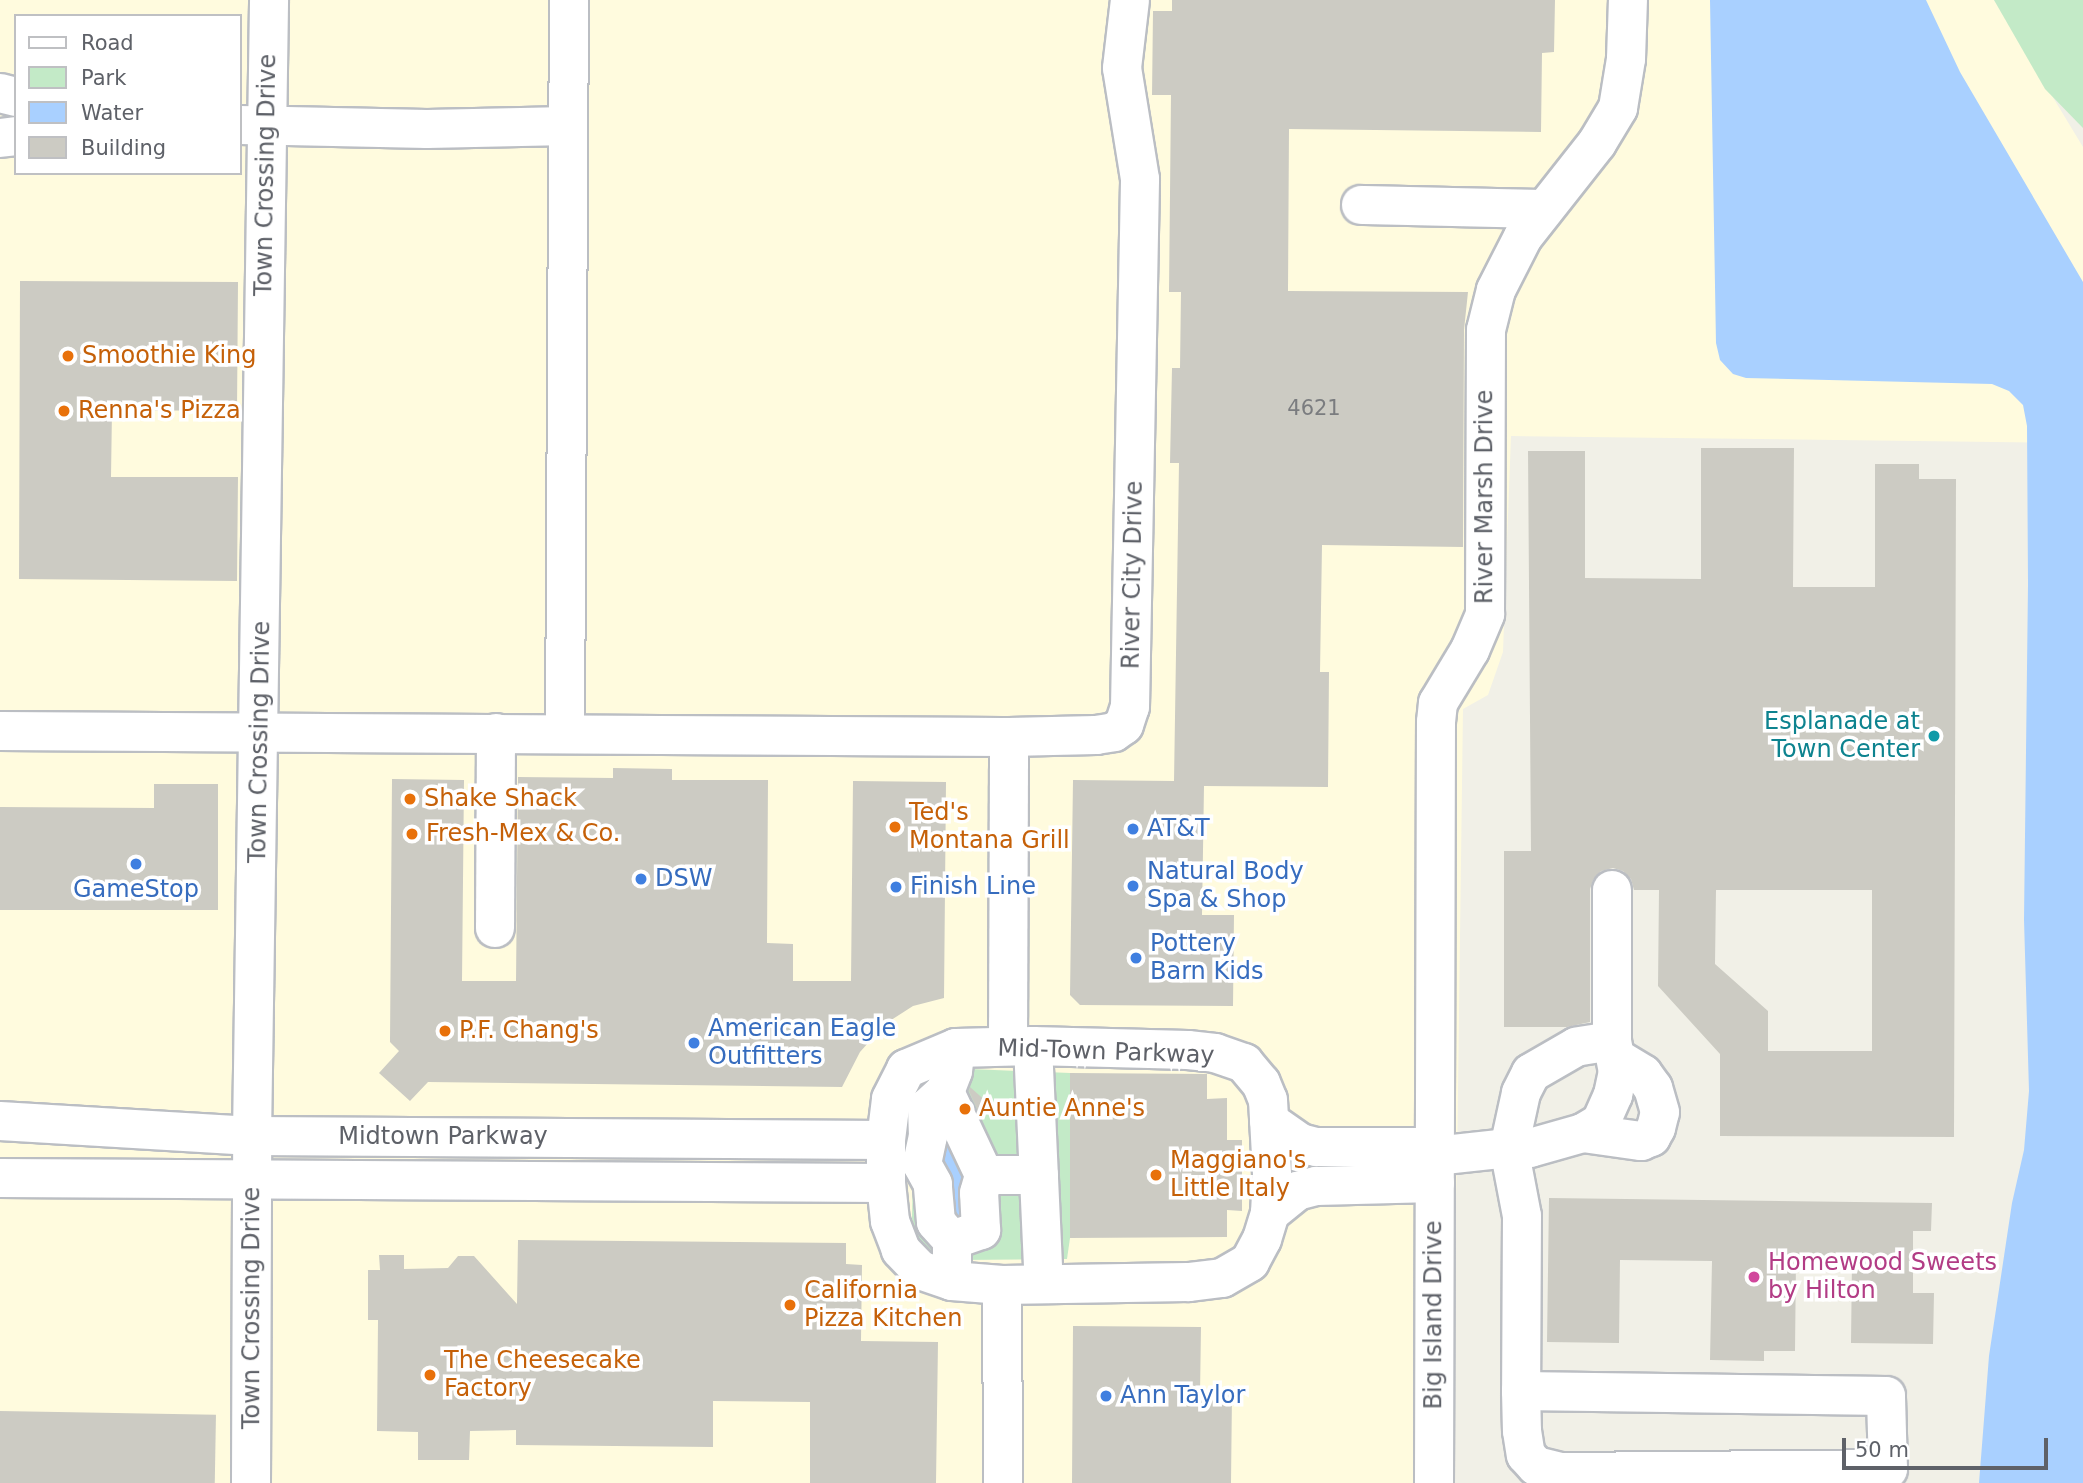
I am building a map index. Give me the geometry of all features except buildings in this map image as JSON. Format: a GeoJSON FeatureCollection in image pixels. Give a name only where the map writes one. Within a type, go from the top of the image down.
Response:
{"type":"FeatureCollection","features":[{"type":"Feature","properties":{"kind":"street","name":"Town Crossing Drive"},"geometry":{"type":"LineString","coordinates":[[251,1483],[252,1136],[260,735],[253,126],[269,0]]}},
{"type":"Feature","properties":{"kind":"street"},"geometry":{"type":"LineString","coordinates":[[565,734],[569,0]]}},
{"type":"Feature","properties":{"kind":"street","name":"River City Drive"},"geometry":{"type":"LineString","coordinates":[[1009,737],[1096,736],[1114,732],[1124,725],[1130,707],[1139,179],[1122,68],[1130,0]]}},
{"type":"Feature","properties":{"kind":"street","name":"River Marsh Drive"},"geometry":{"type":"LineString","coordinates":[[1435,1162],[1436,722],[1438,703],[1470,650],[1485,614],[1486,330],[1496,290],[1523,237],[1597,143],[1618,108],[1626,59],[1628,0]]}},
{"type":"Feature","properties":{"kind":"street"},"geometry":{"type":"LineString","coordinates":[[253,126],[414,129],[568,126]]}},
{"type":"Feature","properties":{"kind":"street"},"geometry":{"type":"LineString","coordinates":[[1360,205],[1545,209]]}},
{"type":"Feature","properties":{"kind":"street"},"geometry":{"type":"LineString","coordinates":[[0,731],[260,735],[496,733],[1009,737],[1021,1046],[1039,1175],[1044,1284]]}},
{"type":"Feature","properties":{"kind":"street"},"geometry":{"type":"LineString","coordinates":[[495,928],[496,733]]}},
{"type":"Feature","properties":{"kind":"street"},"geometry":{"type":"LineString","coordinates":[[1599,1136],[1601,1122],[1614,1095],[1623,1057],[1612,890]]}},
{"type":"Feature","properties":{"kind":"street","name":"Mid-Town Parkway"},"geometry":{"type":"LineString","coordinates":[[1021,1046],[1216,1053],[1244,1063],[1261,1083],[1268,1100],[1272,1175],[1270,1213],[1262,1239],[1250,1262],[1222,1278],[1188,1282],[1002,1284],[952,1281],[920,1270],[901,1250],[895,1234],[886,1183],[886,1140],[921,1100],[906,1069],[956,1048],[1021,1046]]}},
{"type":"Feature","properties":{"kind":"street"},"geometry":{"type":"LineString","coordinates":[[1270,1213],[1297,1191],[1435,1162],[1509,1148],[1530,1148],[1599,1136],[1641,1142],[1651,1137],[1656,1128],[1658,1100],[1623,1057],[1576,1047],[1531,1073],[1521,1094],[1509,1148],[1522,1216],[1521,1391],[1522,1431],[1526,1455],[1536,1466],[1595,1477],[1888,1469],[1886,1396],[1521,1391]]}},
{"type":"Feature","properties":{"kind":"street"},"geometry":{"type":"LineString","coordinates":[[921,1100],[953,1071],[956,1048]]}},
{"type":"Feature","properties":{"kind":"street"},"geometry":{"type":"LineString","coordinates":[[921,1100],[928,1136],[922,1164],[933,1184],[952,1281]]}},
{"type":"Feature","properties":{"kind":"street"},"geometry":{"type":"LineString","coordinates":[[895,1234],[981,1230],[981,1184],[921,1100]]}},
{"type":"Feature","properties":{"kind":"street","name":"Midtown Parkway"},"geometry":{"type":"LineString","coordinates":[[0,1121],[252,1136],[886,1140]]}},
{"type":"Feature","properties":{"kind":"street"},"geometry":{"type":"LineString","coordinates":[[1269,1121],[1300,1143],[1316,1147],[1435,1162]]}},
{"type":"Feature","properties":{"kind":"street","name":"Big Island Drive"},"geometry":{"type":"LineString","coordinates":[[1434,1483],[1435,1162]]}},
{"type":"Feature","properties":{"kind":"street"},"geometry":{"type":"LineString","coordinates":[[933,1184],[981,1184],[1039,1175]]}},
{"type":"Feature","properties":{"kind":"street","name":"Midtown Parkway"},"geometry":{"type":"LineString","coordinates":[[0,1178],[886,1183]]}},
{"type":"Feature","properties":{"kind":"street"},"geometry":{"type":"LineString","coordinates":[[1002,1284],[1003,1483]]}},
{"type":"Feature","properties":{"kind":"shaded area"},"geometry":{"type":"Polygon","coordinates":[[[0,0],[1994,0],[2083,147],[2083,443],[1511,436],[1503,652],[1488,695],[1463,709],[1457,1168],[1446,1483],[0,1483],[0,0]]]}},
{"type":"Feature","properties":{"kind":"green space"},"geometry":{"type":"Polygon","coordinates":[[[1994,0],[2083,0],[2083,128],[2045,89],[1994,0]]]}},
{"type":"Feature","properties":{"kind":"green space"},"geometry":{"type":"Polygon","coordinates":[[[946,1068],[1070,1073],[1070,1238],[1067,1259],[959,1260],[933,1253],[918,1240],[912,1218],[915,1088],[923,1080],[946,1068]]]}},
{"type":"Feature","properties":{"kind":"water"},"geometry":{"type":"Polygon","coordinates":[[[1710,0],[1926,0],[1960,72],[2083,282],[2083,1483],[1979,1483],[1989,1356],[2012,1203],[2024,1150],[2029,1091],[2024,920],[2027,426],[2023,405],[2009,391],[1992,384],[1746,378],[1733,374],[1720,360],[1716,343],[1710,0]]]}},
{"type":"Feature","properties":{"kind":"water"},"geometry":{"type":"Polygon","coordinates":[[[953,1145],[966,1173],[964,1219],[954,1218],[940,1177],[943,1148],[953,1145]]]}},
{"type":"Feature","properties":{"kind":"place","name":"Smoothie King"},"geometry":{"type":"Point","coordinates":[68,356]}},
{"type":"Feature","properties":{"kind":"place","name":"Renna's Pizza"},"geometry":{"type":"Point","coordinates":[64,411]}},
{"type":"Feature","properties":{"kind":"place","name":"Esplanade at Town Center"},"geometry":{"type":"Point","coordinates":[1934,736]}},
{"type":"Feature","properties":{"kind":"place","name":"Shake Shack"},"geometry":{"type":"Point","coordinates":[410,799]}},
{"type":"Feature","properties":{"kind":"place","name":"Ted's Montana Grill"},"geometry":{"type":"Point","coordinates":[895,827]}},
{"type":"Feature","properties":{"kind":"place","name":"AT&T"},"geometry":{"type":"Point","coordinates":[1133,829]}},
{"type":"Feature","properties":{"kind":"place","name":"Fresh-Mex & Co."},"geometry":{"type":"Point","coordinates":[412,834]}},
{"type":"Feature","properties":{"kind":"place","name":"GameStop"},"geometry":{"type":"Point","coordinates":[136,864]}},
{"type":"Feature","properties":{"kind":"place","name":"DSW"},"geometry":{"type":"Point","coordinates":[641,879]}},
{"type":"Feature","properties":{"kind":"place","name":"Natural Body Spa & Shop"},"geometry":{"type":"Point","coordinates":[1133,886]}},
{"type":"Feature","properties":{"kind":"place","name":"Finish Line"},"geometry":{"type":"Point","coordinates":[896,887]}},
{"type":"Feature","properties":{"kind":"place","name":"Pottery Barn Kids"},"geometry":{"type":"Point","coordinates":[1136,958]}},
{"type":"Feature","properties":{"kind":"place","name":"P.F. Chang's"},"geometry":{"type":"Point","coordinates":[445,1031]}},
{"type":"Feature","properties":{"kind":"place","name":"American Eagle Outfitters"},"geometry":{"type":"Point","coordinates":[694,1043]}},
{"type":"Feature","properties":{"kind":"place","name":"Auntie Anne's"},"geometry":{"type":"Point","coordinates":[965,1109]}},
{"type":"Feature","properties":{"kind":"place","name":"Maggiano's Little Italy"},"geometry":{"type":"Point","coordinates":[1156,1175]}},
{"type":"Feature","properties":{"kind":"place","name":"Homewood Sweets by Hilton"},"geometry":{"type":"Point","coordinates":[1754,1277]}},
{"type":"Feature","properties":{"kind":"place","name":"California Pizza Kitchen"},"geometry":{"type":"Point","coordinates":[790,1305]}},
{"type":"Feature","properties":{"kind":"place","name":"The Cheesecake Factory"},"geometry":{"type":"Point","coordinates":[430,1375]}},
{"type":"Feature","properties":{"kind":"place","name":"Ann Taylor"},"geometry":{"type":"Point","coordinates":[1106,1396]}}]}
